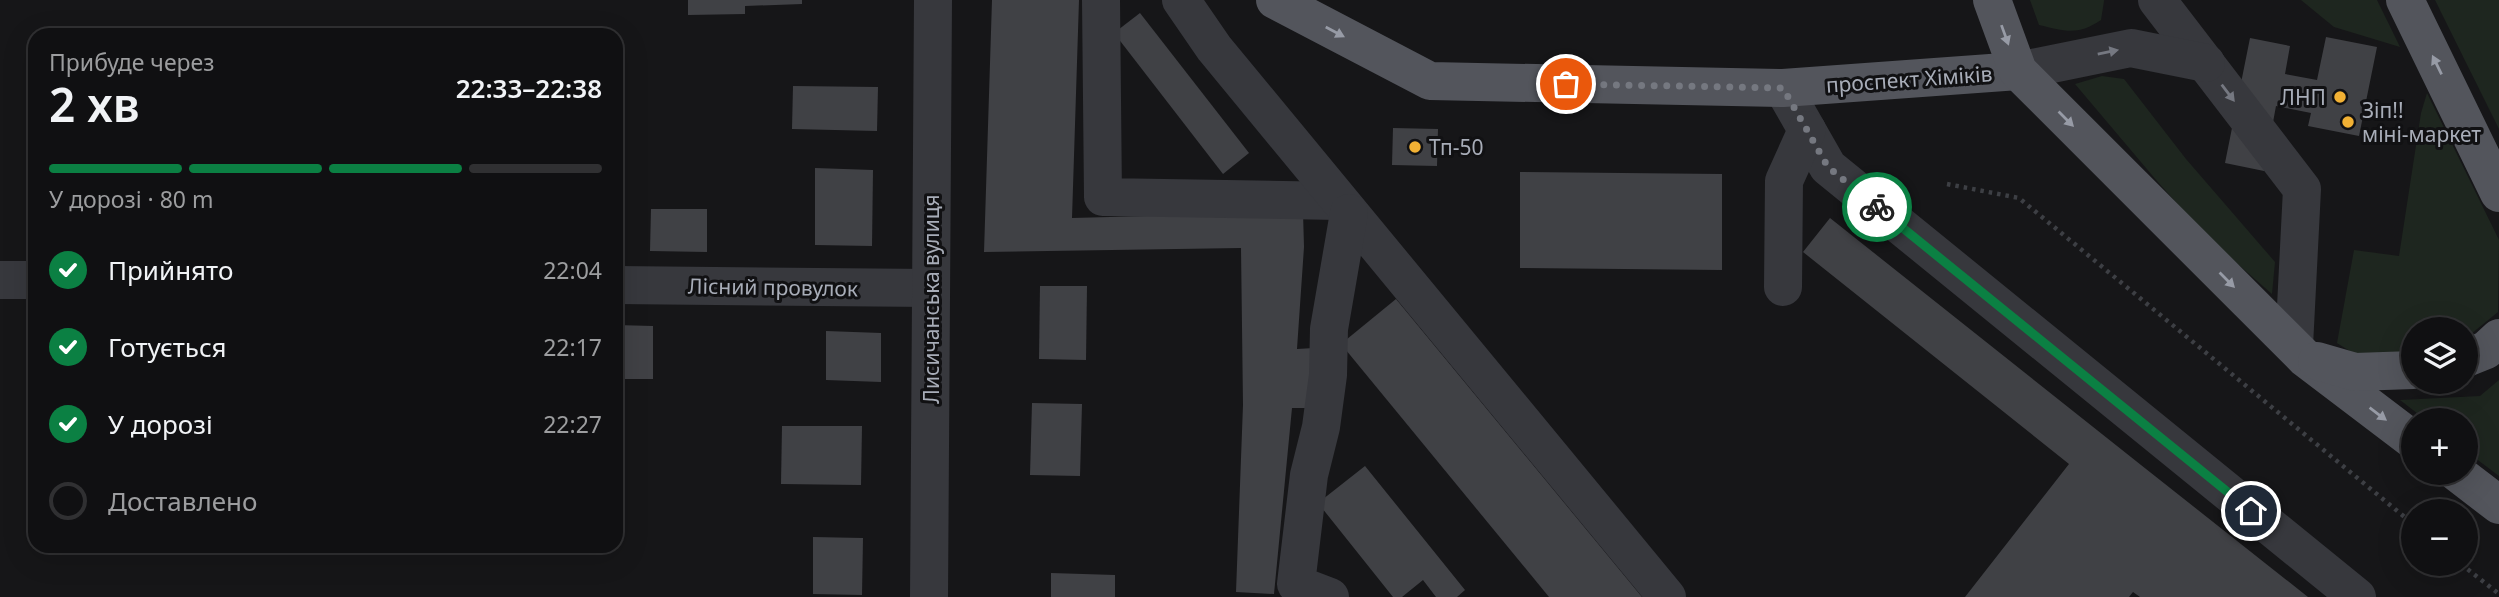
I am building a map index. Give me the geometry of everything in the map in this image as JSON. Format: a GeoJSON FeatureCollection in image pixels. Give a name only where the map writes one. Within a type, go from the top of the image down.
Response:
{"type":"FeatureCollection","features":[{"type":"Feature","properties":{"kind":"main road","name":"проспект Хіміків"},"geometry":{"type":"LineString","coordinates":[[1275,0],[1430,81],[1783,88],[2018,71]]}},
{"type":"Feature","properties":{"kind":"main road"},"geometry":{"type":"LineString","coordinates":[[1992,0],[2018,71],[2299,352],[2401,431]]}},
{"type":"Feature","properties":{"kind":"main road"},"geometry":{"type":"LineString","coordinates":[[2405,0],[2499,193]]}},
{"type":"Feature","properties":{"kind":"main road"},"geometry":{"type":"LineString","coordinates":[[2478,353],[2499,338]]}},
{"type":"Feature","properties":{"kind":"main road"},"geometry":{"type":"LineString","coordinates":[[2299,352],[2355,372],[2401,370]]}},
{"type":"Feature","properties":{"kind":"main road"},"geometry":{"type":"LineString","coordinates":[[2473,485],[2499,505]]}},
{"type":"Feature","properties":{"kind":"street","name":"Лисичанська вулиця"},"geometry":{"type":"LineString","coordinates":[[929,597],[933,0]]}},
{"type":"Feature","properties":{"kind":"street"},"geometry":{"type":"LineString","coordinates":[[1101,0],[1103,197],[1344,207]]}},
{"type":"Feature","properties":{"kind":"street"},"geometry":{"type":"LineString","coordinates":[[1181,0],[1214,48],[1667,597]]}},
{"type":"Feature","properties":{"kind":"street"},"geometry":{"type":"LineString","coordinates":[[2157,0],[2302,189],[2299,352]]}},
{"type":"Feature","properties":{"kind":"street"},"geometry":{"type":"LineString","coordinates":[[2018,71],[2131,47],[2206,63]]}},
{"type":"Feature","properties":{"kind":"street"},"geometry":{"type":"LineString","coordinates":[[1783,88],[1828,167],[2357,597]]}},
{"type":"Feature","properties":{"kind":"street"},"geometry":{"type":"LineString","coordinates":[[1783,287],[1784,181],[1807,130]]}},
{"type":"Feature","properties":{"kind":"street"},"geometry":{"type":"LineString","coordinates":[[1330,597],[1296,584],[1309,475],[1321,427],[1328,375],[1329,329],[1344,207]]}},
{"type":"Feature","properties":{"kind":"street"},"geometry":{"type":"LineString","coordinates":[[0,280],[28,280]]}},
{"type":"Feature","properties":{"kind":"street","name":"Лісний провулок"},"geometry":{"type":"LineString","coordinates":[[623,285],[931,288]]}},
{"type":"Feature","properties":{"kind":"path"},"geometry":{"type":"LineString","coordinates":[[1947,184],[2019,198],[2401,514]]}},
{"type":"Feature","properties":{"kind":"path"},"geometry":{"type":"LineString","coordinates":[[2476,576],[2499,594]]}},
{"type":"Feature","properties":{"kind":"shaded area"},"geometry":{"type":"Polygon","coordinates":[[[2030,0],[2104,1],[2101,20],[2071,31],[2039,25],[2030,0]]]}},
{"type":"Feature","properties":{"kind":"shaded area"},"geometry":{"type":"Polygon","coordinates":[[[2301,0],[2377,0],[2400,47],[2334,27],[2301,0]]]}},
{"type":"Feature","properties":{"kind":"shaded area"},"geometry":{"type":"Polygon","coordinates":[[[2435,0],[2499,0],[2499,129],[2435,0]]]}},
{"type":"Feature","properties":{"kind":"shaded area"},"geometry":{"type":"Polygon","coordinates":[[[2102,76],[2124,79],[2186,159],[2275,262],[2272,294],[2208,238],[2075,84],[2102,76]]]}},
{"type":"Feature","properties":{"kind":"shaded area"},"geometry":{"type":"Polygon","coordinates":[[[2427,93],[2499,240],[2498,312],[2478,328],[2478,317],[2401,317],[2401,356],[2356,355],[2337,343],[2354,250],[2399,256],[2421,113],[2427,93]]]}},
{"type":"Feature","properties":{"kind":"shaded area"},"geometry":{"type":"Polygon","coordinates":[[[2499,380],[2499,476],[2478,460],[2478,408],[2410,408],[2400,400],[2480,396],[2499,380]]]}},
{"type":"Feature","properties":{"kind":"building"},"geometry":{"type":"Polygon","coordinates":[[[688,0],[802,0],[802,4],[745,6],[745,14],[688,15],[688,0]]]}},
{"type":"Feature","properties":{"kind":"building"},"geometry":{"type":"Polygon","coordinates":[[[992,0],[1079,0],[1072,218],[1303,212],[1304,247],[1297,349],[1314,348],[1311,408],[1292,408],[1274,594],[1236,592],[1243,405],[1241,248],[984,252],[992,0]]]}},
{"type":"Feature","properties":{"kind":"building"},"geometry":{"type":"Polygon","coordinates":[[[1140,13],[1249,153],[1223,174],[1114,33],[1140,13]]]}},
{"type":"Feature","properties":{"kind":"building"},"geometry":{"type":"Polygon","coordinates":[[[2326,37],[2377,47],[2359,136],[2308,126],[2311,113],[2276,106],[2264,171],[2225,163],[2250,38],[2290,46],[2285,74],[2317,80],[2326,37]]]}},
{"type":"Feature","properties":{"kind":"building"},"geometry":{"type":"Polygon","coordinates":[[[793,86],[878,87],[877,131],[792,129],[793,86]]]}},
{"type":"Feature","properties":{"kind":"building","name":"Тп-50"},"geometry":{"type":"Polygon","coordinates":[[[1393,128],[1438,129],[1437,166],[1392,165],[1393,128]]]}},
{"type":"Feature","properties":{"kind":"building"},"geometry":{"type":"Polygon","coordinates":[[[815,168],[873,170],[872,246],[815,245],[815,168]]]}},
{"type":"Feature","properties":{"kind":"building"},"geometry":{"type":"Polygon","coordinates":[[[1520,172],[1722,174],[1722,270],[1520,268],[1520,172]]]}},
{"type":"Feature","properties":{"kind":"building"},"geometry":{"type":"Polygon","coordinates":[[[651,209],[707,209],[707,252],[650,251],[651,209]]]}},
{"type":"Feature","properties":{"kind":"building"},"geometry":{"type":"Polygon","coordinates":[[[1830,218],[2308,597],[2140,597],[2133,592],[2129,597],[1965,597],[2069,464],[1803,252],[1830,218]]]}},
{"type":"Feature","properties":{"kind":"building"},"geometry":{"type":"Polygon","coordinates":[[[1040,286],[1087,286],[1086,360],[1039,359],[1040,286]]]}},
{"type":"Feature","properties":{"kind":"building"},"geometry":{"type":"Polygon","coordinates":[[[1396,299],[1642,597],[1549,597],[1341,344],[1396,299]]]}},
{"type":"Feature","properties":{"kind":"building"},"geometry":{"type":"Polygon","coordinates":[[[623,325],[653,326],[653,379],[623,379],[623,325]]]}},
{"type":"Feature","properties":{"kind":"building"},"geometry":{"type":"Polygon","coordinates":[[[826,331],[881,333],[881,382],[826,380],[826,331]]]}},
{"type":"Feature","properties":{"kind":"building"},"geometry":{"type":"Polygon","coordinates":[[[1032,403],[1082,404],[1080,476],[1030,475],[1032,403]]]}},
{"type":"Feature","properties":{"kind":"building"},"geometry":{"type":"Polygon","coordinates":[[[782,426],[862,426],[861,485],[781,484],[782,426]]]}},
{"type":"Feature","properties":{"kind":"building"},"geometry":{"type":"Polygon","coordinates":[[[1365,466],[1465,590],[1457,597],[1436,597],[1423,580],[1402,597],[1393,597],[1318,503],[1365,466]]]}},
{"type":"Feature","properties":{"kind":"building"},"geometry":{"type":"Polygon","coordinates":[[[813,537],[863,538],[862,595],[813,594],[813,537]]]}},
{"type":"Feature","properties":{"kind":"building"},"geometry":{"type":"Polygon","coordinates":[[[1051,573],[1115,575],[1115,597],[1051,597],[1051,573]]]}},
{"type":"Feature","properties":{"kind":"way so far"},"geometry":{"type":"LineString","coordinates":[[1566,84],[1783,88],[1828,167],[1877,207]]}},
{"type":"Feature","properties":{"kind":"place","name":"ЛНП"},"geometry":{"type":"Point","coordinates":[2340,97]}},
{"type":"Feature","properties":{"kind":"place","name":"Зіп!! міні-маркет"},"geometry":{"type":"Point","coordinates":[2348,122]}},
{"type":"Feature","properties":{"kind":"place","name":"Тп-50"},"geometry":{"type":"Point","coordinates":[1415,147]}},
{"type":"Feature","properties":{"kind":"route"},"geometry":{"type":"LineString","coordinates":[[1877,207],[2251,511]]}}]}
